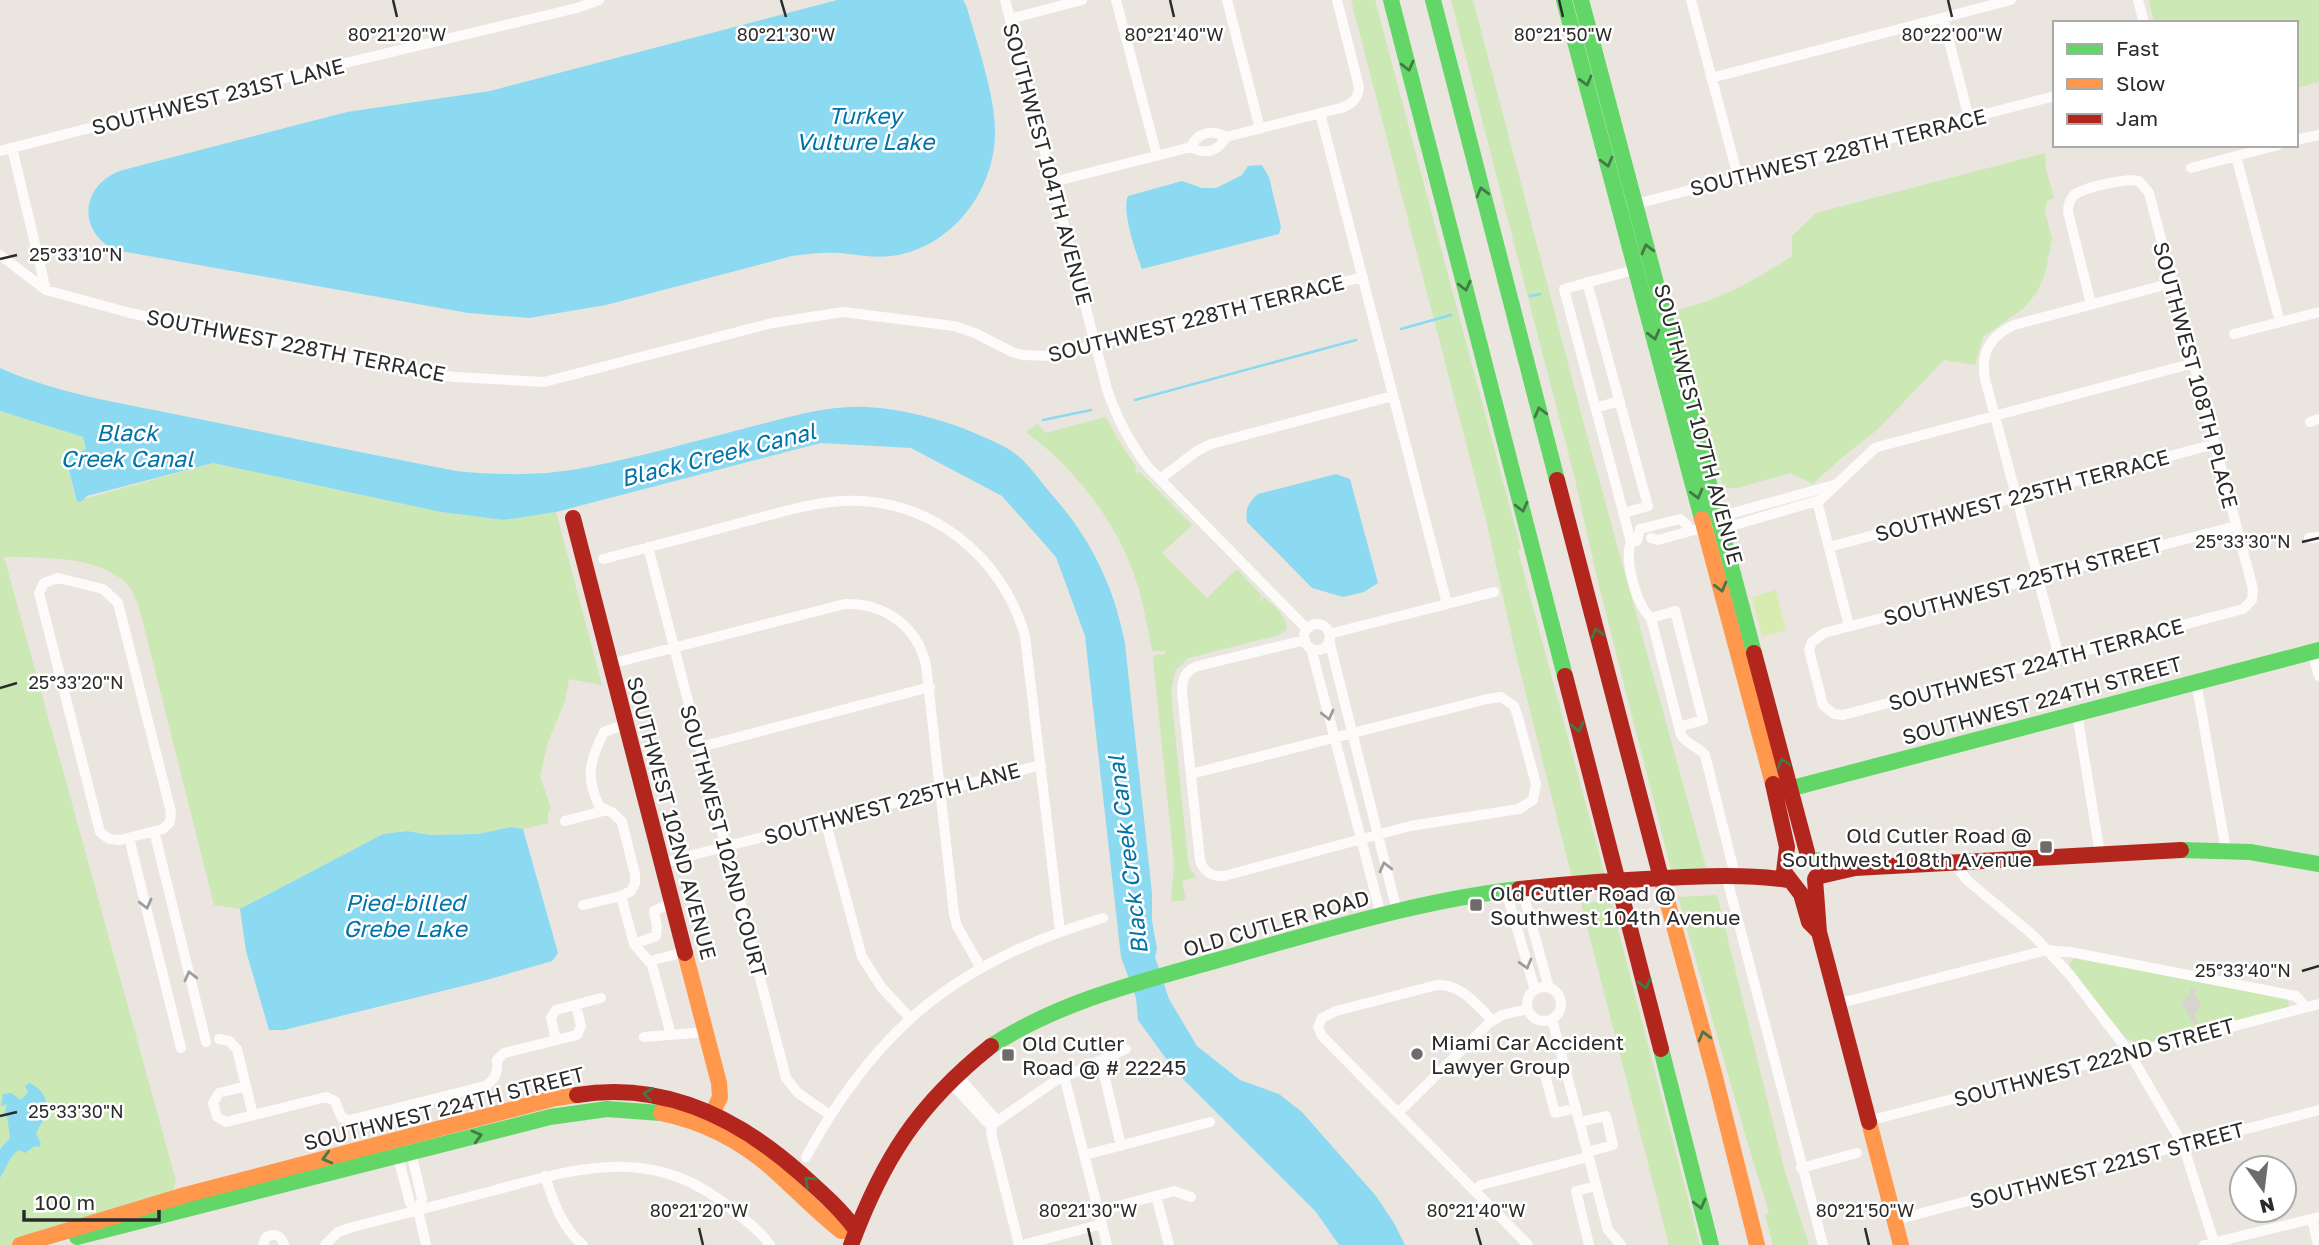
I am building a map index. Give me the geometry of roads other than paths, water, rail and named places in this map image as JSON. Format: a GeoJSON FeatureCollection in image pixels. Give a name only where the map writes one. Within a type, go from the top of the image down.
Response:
{"type":"FeatureCollection","features":[{"type":"Feature","properties":{"kind":"main road"},"geometry":{"type":"LineString","coordinates":[[1391,0],[1711,1245]]}},
{"type":"Feature","properties":{"kind":"main road"},"geometry":{"type":"LineString","coordinates":[[1433,0],[1757,1245]]}},
{"type":"Feature","properties":{"kind":"main road","name":"SOUTHWEST 107TH AVENUE"},"geometry":{"type":"LineString","coordinates":[[1564,0],[1628,206],[1637,269],[1783,791],[1811,856]]}},
{"type":"Feature","properties":{"kind":"main road","name":"SOUTHWEST 107TH AVENUE"},"geometry":{"type":"LineString","coordinates":[[1581,0],[1628,206],[1708,525]]}},
{"type":"Feature","properties":{"kind":"main road","name":"SOUTHWEST 102ND AVENUE"},"geometry":{"type":"LineString","coordinates":[[573,518],[720,1087],[720,1097],[710,1119]]}},
{"type":"Feature","properties":{"kind":"main road","name":"SOUTHWEST 224TH STREET"},"geometry":{"type":"LineString","coordinates":[[1783,791],[2316,651]]}},
{"type":"Feature","properties":{"kind":"main road","name":"SOUTHWEST 107TH AVENUE"},"geometry":{"type":"LineString","coordinates":[[1783,791],[1786,838],[1784,861]]}},
{"type":"Feature","properties":{"kind":"main road"},"geometry":{"type":"LineString","coordinates":[[1791,883],[1808,884],[1816,878],[1855,868],[2182,850],[2225,850],[2274,855],[2319,864]]}},
{"type":"Feature","properties":{"kind":"main road"},"geometry":{"type":"LineString","coordinates":[[1819,932],[1809,922],[1802,897],[1784,872],[1784,861],[1797,852],[1855,868]]}},
{"type":"Feature","properties":{"kind":"main road"},"geometry":{"type":"LineString","coordinates":[[1811,856],[1818,867],[1815,894],[1820,919],[1819,932],[1901,1245]]}},
{"type":"Feature","properties":{"kind":"main road","name":"OLD CUTLER ROAD"},"geometry":{"type":"LineString","coordinates":[[1736,875],[1784,861]]}},
{"type":"Feature","properties":{"kind":"main road","name":"OLD CUTLER ROAD"},"geometry":{"type":"LineString","coordinates":[[854,1238],[875,1183],[898,1142],[923,1108],[952,1078],[991,1046],[1020,1027],[1067,1005],[1389,913],[1506,891],[1637,879],[1736,875],[1791,883]]}},
{"type":"Feature","properties":{"kind":"main road"},"geometry":{"type":"LineString","coordinates":[[1715,1077],[1768,1245]]}},
{"type":"Feature","properties":{"kind":"main road","name":"SOUTHWEST 224TH STREET"},"geometry":{"type":"LineString","coordinates":[[44,1245],[202,1207],[556,1098],[621,1092],[686,1102],[766,1164],[837,1228],[854,1238]]}},
{"type":"Feature","properties":{"kind":"main road","name":"SOUTHWEST 224TH STREET"},"geometry":{"type":"LineString","coordinates":[[20,1245],[185,1195],[402,1147]]}},
{"type":"Feature","properties":{"kind":"street","name":"SOUTHWEST 231ST LANE"},"geometry":{"type":"LineString","coordinates":[[0,151],[316,70],[577,8],[599,0]]}},
{"type":"Feature","properties":{"kind":"street","name":"SOUTHWEST 104TH AVENUE"},"geometry":{"type":"LineString","coordinates":[[1005,0],[1115,412],[1136,450],[1160,479],[1308,639]]}},
{"type":"Feature","properties":{"kind":"street"},"geometry":{"type":"LineString","coordinates":[[1010,19],[1082,0]]}},
{"type":"Feature","properties":{"kind":"street"},"geometry":{"type":"LineString","coordinates":[[1116,0],[1157,156]]}},
{"type":"Feature","properties":{"kind":"street"},"geometry":{"type":"LineString","coordinates":[[1227,0],[1260,129]]}},
{"type":"Feature","properties":{"kind":"street"},"geometry":{"type":"LineString","coordinates":[[1191,147],[1197,137],[1209,132],[1226,137],[1348,106],[1358,96],[1358,79],[1338,0]]}},
{"type":"Feature","properties":{"kind":"street"},"geometry":{"type":"LineString","coordinates":[[1690,0],[1738,177]]}},
{"type":"Feature","properties":{"kind":"street"},"geometry":{"type":"LineString","coordinates":[[1711,78],[2011,0]]}},
{"type":"Feature","properties":{"kind":"street"},"geometry":{"type":"LineString","coordinates":[[2138,0],[2143,21]]}},
{"type":"Feature","properties":{"kind":"street"},"geometry":{"type":"LineString","coordinates":[[1943,18],[1969,118]]}},
{"type":"Feature","properties":{"kind":"street","name":"SOUTHWEST 228TH TERRACE"},"geometry":{"type":"LineString","coordinates":[[1628,206],[2053,97]]}},
{"type":"Feature","properties":{"kind":"street"},"geometry":{"type":"LineString","coordinates":[[1320,113],[1447,604]]}},
{"type":"Feature","properties":{"kind":"street"},"geometry":{"type":"LineString","coordinates":[[2298,140],[2319,135]]}},
{"type":"Feature","properties":{"kind":"street"},"geometry":{"type":"LineString","coordinates":[[1053,182],[1191,147],[1211,151],[1220,146],[1226,137]]}},
{"type":"Feature","properties":{"kind":"street"},"geometry":{"type":"LineString","coordinates":[[2191,168],[2270,147]]}},
{"type":"Feature","properties":{"kind":"street"},"geometry":{"type":"LineString","coordinates":[[12,148],[46,290]]}},
{"type":"Feature","properties":{"kind":"street"},"geometry":{"type":"LineString","coordinates":[[2236,156],[2280,322]]}},
{"type":"Feature","properties":{"kind":"street","name":"SOUTHWEST 108TH PLACE"},"geometry":{"type":"LineString","coordinates":[[2091,304],[2068,212],[2072,197],[2084,190],[2127,180],[2138,181],[2148,191],[2253,591],[2252,600],[2243,609]]}},
{"type":"Feature","properties":{"kind":"street"},"geometry":{"type":"LineString","coordinates":[[0,255],[46,290]]}},
{"type":"Feature","properties":{"kind":"street"},"geometry":{"type":"LineString","coordinates":[[1634,542],[1564,289],[1637,269]]}},
{"type":"Feature","properties":{"kind":"street","name":"SOUTHWEST 228TH TERRACE"},"geometry":{"type":"LineString","coordinates":[[46,290],[130,313],[426,373],[527,382],[558,379],[772,323],[855,312],[954,326],[975,332],[1012,352],[1051,356],[1363,277]]}},
{"type":"Feature","properties":{"kind":"street"},"geometry":{"type":"LineString","coordinates":[[1587,282],[1648,506],[1624,513]]}},
{"type":"Feature","properties":{"kind":"street"},"geometry":{"type":"LineString","coordinates":[[2059,657],[1984,379],[1985,353],[1993,338],[2014,325],[2172,282]]}},
{"type":"Feature","properties":{"kind":"street"},"geometry":{"type":"LineString","coordinates":[[2234,334],[2319,312]]}},
{"type":"Feature","properties":{"kind":"street"},"geometry":{"type":"LineString","coordinates":[[1634,542],[1651,538],[1657,533],[1814,502],[1824,498],[1875,448],[2193,363]]}},
{"type":"Feature","properties":{"kind":"street"},"geometry":{"type":"LineString","coordinates":[[1160,479],[1197,451],[1211,444],[1393,396]]}},
{"type":"Feature","properties":{"kind":"street"},"geometry":{"type":"LineString","coordinates":[[1595,408],[1620,401]]}},
{"type":"Feature","properties":{"kind":"street","name":"SOUTHWEST 225TH TERRACE"},"geometry":{"type":"LineString","coordinates":[[1829,547],[2215,444]]}},
{"type":"Feature","properties":{"kind":"street"},"geometry":{"type":"LineString","coordinates":[[1651,538],[1658,540],[1837,484]]}},
{"type":"Feature","properties":{"kind":"street"},"geometry":{"type":"LineString","coordinates":[[1799,496],[1814,502],[1823,525],[1849,626]]}},
{"type":"Feature","properties":{"kind":"street"},"geometry":{"type":"LineString","coordinates":[[604,559],[791,510],[841,501],[884,504],[928,518],[965,542],[996,573],[1013,602],[1025,636],[1060,931]]}},
{"type":"Feature","properties":{"kind":"street"},"geometry":{"type":"LineString","coordinates":[[1783,510],[1809,511],[1817,516],[1823,525]]}},
{"type":"Feature","properties":{"kind":"street"},"geometry":{"type":"LineString","coordinates":[[1708,525],[1680,519],[1640,529],[1627,556],[1639,602],[1650,618],[1679,727],[1684,739],[1705,755],[1736,875],[1801,1168],[1823,1245]]}},
{"type":"Feature","properties":{"kind":"street","name":"SOUTHWEST 225TH STREET"},"geometry":{"type":"LineString","coordinates":[[1829,711],[1823,705],[1809,652],[1812,642],[1824,633],[2236,526]]}},
{"type":"Feature","properties":{"kind":"street","name":"SOUTHWEST 102ND COURT"},"geometry":{"type":"LineString","coordinates":[[648,547],[786,1078],[798,1093],[830,1115]]}},
{"type":"Feature","properties":{"kind":"street"},"geometry":{"type":"LineString","coordinates":[[50,579],[103,589],[118,603],[171,812],[170,822],[163,829],[154,831],[120,840],[109,839],[100,832],[40,593],[44,583],[50,579]]}},
{"type":"Feature","properties":{"kind":"street"},"geometry":{"type":"LineString","coordinates":[[1191,774],[1501,697],[1508,701],[1517,713],[1536,784],[1531,803],[1519,809],[1455,817],[1377,834],[1224,876],[1214,876],[1200,860],[1182,692],[1184,677],[1189,670],[1308,639],[1322,648],[1329,637],[1494,592]]}},
{"type":"Feature","properties":{"kind":"street"},"geometry":{"type":"LineString","coordinates":[[610,664],[825,608],[850,604],[868,605],[885,611],[909,629],[923,654],[930,687],[954,919],[981,968]]}},
{"type":"Feature","properties":{"kind":"street","name":"SOUTHWEST 224TH TERRACE"},"geometry":{"type":"LineString","coordinates":[[1829,711],[1843,715],[2243,609]]}},
{"type":"Feature","properties":{"kind":"street"},"geometry":{"type":"LineString","coordinates":[[1650,618],[1675,611],[1703,720],[1679,727]]}},
{"type":"Feature","properties":{"kind":"street"},"geometry":{"type":"LineString","coordinates":[[1320,624],[1327,629],[1377,834],[1389,913],[1361,839],[1308,639],[1311,625],[1320,624]]}},
{"type":"Feature","properties":{"kind":"street"},"geometry":{"type":"LineString","coordinates":[[2316,651],[2319,676]]}},
{"type":"Feature","properties":{"kind":"street"},"geometry":{"type":"LineString","coordinates":[[2196,681],[2225,850]]}},
{"type":"Feature","properties":{"kind":"street"},"geometry":{"type":"LineString","coordinates":[[700,747],[930,687]]}},
{"type":"Feature","properties":{"kind":"street"},"geometry":{"type":"LineString","coordinates":[[2077,713],[2100,854]]}},
{"type":"Feature","properties":{"kind":"street"},"geometry":{"type":"LineString","coordinates":[[583,905],[621,896],[634,887],[635,874],[622,822],[597,802],[589,775],[602,735],[608,729],[626,724]]}},
{"type":"Feature","properties":{"kind":"street","name":"SOUTHWEST 225TH LANE"},"geometry":{"type":"LineString","coordinates":[[663,863],[1041,765]]}},
{"type":"Feature","properties":{"kind":"street"},"geometry":{"type":"LineString","coordinates":[[565,821],[607,810]]}},
{"type":"Feature","properties":{"kind":"street"},"geometry":{"type":"LineString","coordinates":[[825,820],[862,957],[877,982],[910,1018]]}},
{"type":"Feature","properties":{"kind":"street"},"geometry":{"type":"LineString","coordinates":[[154,831],[206,1042]]}},
{"type":"Feature","properties":{"kind":"street"},"geometry":{"type":"LineString","coordinates":[[130,838],[181,1048]]}},
{"type":"Feature","properties":{"kind":"street"},"geometry":{"type":"LineString","coordinates":[[1952,862],[1968,881],[2034,936],[2070,975],[2129,1052],[2183,1145],[2209,1244],[2315,1218],[2318,1245]]}},
{"type":"Feature","properties":{"kind":"street"},"geometry":{"type":"LineString","coordinates":[[1522,889],[1549,988],[1561,999],[1560,1011],[1552,1019],[1537,1020],[1527,1009],[1528,998],[1535,990],[1549,988]]}},
{"type":"Feature","properties":{"kind":"street"},"geometry":{"type":"LineString","coordinates":[[1506,891],[1535,990]]}},
{"type":"Feature","properties":{"kind":"street"},"geometry":{"type":"LineString","coordinates":[[621,896],[635,944],[656,960]]}},
{"type":"Feature","properties":{"kind":"street"},"geometry":{"type":"LineString","coordinates":[[635,944],[656,936],[654,911],[673,902]]}},
{"type":"Feature","properties":{"kind":"street"},"geometry":{"type":"LineString","coordinates":[[806,1157],[830,1115],[870,1059],[910,1018],[947,989],[1016,949],[1102,918]]}},
{"type":"Feature","properties":{"kind":"street"},"geometry":{"type":"LineString","coordinates":[[1518,938],[1534,934]]}},
{"type":"Feature","properties":{"kind":"street"},"geometry":{"type":"LineString","coordinates":[[651,939],[671,1035]]}},
{"type":"Feature","properties":{"kind":"street"},"geometry":{"type":"LineString","coordinates":[[1837,1004],[2047,950],[2070,952],[2296,996],[2306,1007]]}},
{"type":"Feature","properties":{"kind":"street"},"geometry":{"type":"LineString","coordinates":[[656,960],[685,951]]}},
{"type":"Feature","properties":{"kind":"street"},"geometry":{"type":"LineString","coordinates":[[1493,1020],[1460,990],[1445,985],[1430,986],[1336,1011],[1322,1018],[1318,1027],[1322,1036],[1528,1245]]}},
{"type":"Feature","properties":{"kind":"street"},"geometry":{"type":"LineString","coordinates":[[556,1040],[551,1018],[556,1010],[601,998]]}},
{"type":"Feature","properties":{"kind":"street","name":"SOUTHWEST 222ND STREET"},"geometry":{"type":"LineString","coordinates":[[1868,1121],[2319,1004]]}},
{"type":"Feature","properties":{"kind":"street"},"geometry":{"type":"LineString","coordinates":[[246,1086],[219,1093],[213,1102],[217,1117],[226,1122],[326,1097],[335,1101],[342,1118],[350,1120],[485,1086],[498,1072],[497,1060],[504,1053],[578,1035],[582,1026],[576,1005]]}},
{"type":"Feature","properties":{"kind":"street"},"geometry":{"type":"LineString","coordinates":[[1398,1113],[1493,1020],[1527,1009]]}},
{"type":"Feature","properties":{"kind":"street"},"geometry":{"type":"LineString","coordinates":[[1552,1019],[1608,1230],[1619,1243]]}},
{"type":"Feature","properties":{"kind":"street"},"geometry":{"type":"LineString","coordinates":[[644,1037],[706,1032]]}},
{"type":"Feature","properties":{"kind":"street"},"geometry":{"type":"LineString","coordinates":[[219,1039],[229,1041],[237,1049],[253,1115]]}},
{"type":"Feature","properties":{"kind":"street"},"geometry":{"type":"LineString","coordinates":[[993,1124],[1065,1076],[1126,1049]]}},
{"type":"Feature","properties":{"kind":"street"},"geometry":{"type":"LineString","coordinates":[[1101,1062],[1121,1146]]}},
{"type":"Feature","properties":{"kind":"street"},"geometry":{"type":"LineString","coordinates":[[1564,1062],[1543,1067],[1546,1079],[1555,1113],[1576,1108]]}},
{"type":"Feature","properties":{"kind":"street"},"geometry":{"type":"LineString","coordinates":[[1065,1076],[1107,1245]]}},
{"type":"Feature","properties":{"kind":"street"},"geometry":{"type":"LineString","coordinates":[[952,1078],[994,1117],[991,1133],[1020,1245],[1102,1224]]}},
{"type":"Feature","properties":{"kind":"street","name":"SOUTHWEST 221ST STREET"},"geometry":{"type":"LineString","coordinates":[[1895,1220],[2319,1110]]}},
{"type":"Feature","properties":{"kind":"street"},"geometry":{"type":"LineString","coordinates":[[1475,1190],[1481,1185],[1613,1145],[1606,1116],[1580,1122]]}},
{"type":"Feature","properties":{"kind":"street"},"geometry":{"type":"LineString","coordinates":[[1085,1155],[1210,1122]]}},
{"type":"Feature","properties":{"kind":"street"},"geometry":{"type":"LineString","coordinates":[[402,1147],[410,1203],[418,1210],[426,1245]]}},
{"type":"Feature","properties":{"kind":"street"},"geometry":{"type":"LineString","coordinates":[[1801,1168],[1857,1153]]}},
{"type":"Feature","properties":{"kind":"street"},"geometry":{"type":"LineString","coordinates":[[325,1245],[345,1229],[545,1176],[581,1168],[621,1165],[665,1172],[688,1181],[719,1198],[770,1245]]}},
{"type":"Feature","properties":{"kind":"street"},"geometry":{"type":"LineString","coordinates":[[545,1176],[560,1215],[581,1244]]}},
{"type":"Feature","properties":{"kind":"street"},"geometry":{"type":"LineString","coordinates":[[1590,1245],[1576,1191],[1596,1186]]}},
{"type":"Feature","properties":{"kind":"street"},"geometry":{"type":"LineString","coordinates":[[1099,1211],[1174,1191],[1191,1197]]}},
{"type":"Feature","properties":{"kind":"street"},"geometry":{"type":"LineString","coordinates":[[1156,1196],[1168,1245]]}},
{"type":"Feature","properties":{"kind":"street"},"geometry":{"type":"LineString","coordinates":[[263,1245],[266,1237],[275,1235],[280,1237],[284,1245]]}},
{"type":"Feature","properties":{"kind":"street"},"geometry":{"type":"LineString","coordinates":[[1604,1245],[1619,1243]]}},
{"type":"Feature","properties":{"kind":"water","name":"Turkey Vulture Lake"},"geometry":{"type":"Polygon","coordinates":[[[837,0],[963,0],[966,5],[992,101],[995,130],[993,152],[980,192],[968,210],[954,226],[919,249],[884,257],[834,253],[792,256],[606,305],[529,318],[468,313],[115,250],[102,242],[89,220],[92,196],[99,185],[109,176],[123,170],[347,112],[490,91],[837,0]]]}},
{"type":"Feature","properties":{"kind":"water"},"geometry":{"type":"Polygon","coordinates":[[[1262,165],[1269,177],[1281,227],[1279,234],[1142,269],[1126,211],[1128,196],[1182,181],[1202,188],[1216,188],[1242,175],[1248,166],[1262,165]]]}},
{"type":"Feature","properties":{"kind":"water","name":"Black Creek Canal"},"geometry":{"type":"Polygon","coordinates":[[[0,368],[43,384],[108,401],[456,471],[533,474],[578,469],[798,415],[853,407],[893,410],[932,418],[970,431],[1012,451],[1031,469],[1078,528],[1108,583],[1121,623],[1152,893],[1152,921],[1157,949],[1155,957],[1169,999],[1197,1046],[1240,1080],[1279,1094],[1302,1112],[1376,1196],[1405,1245],[1339,1245],[1316,1212],[1175,1071],[1138,1020],[1136,998],[1121,957],[1085,636],[1056,557],[1002,496],[911,448],[821,443],[556,512],[504,520],[441,512],[213,463],[87,496],[77,502],[65,455],[86,449],[83,437],[0,411],[0,368]]]}},
{"type":"Feature","properties":{"kind":"water"},"geometry":{"type":"Polygon","coordinates":[[[1336,474],[1350,479],[1378,583],[1364,592],[1343,597],[1312,588],[1247,522],[1246,517],[1248,506],[1258,494],[1336,474]]]}},
{"type":"Feature","properties":{"kind":"water","name":"Pied-billed Grebe Lake"},"geometry":{"type":"Polygon","coordinates":[[[511,827],[523,829],[558,953],[552,961],[483,981],[284,1030],[269,1030],[246,951],[240,909],[383,834],[407,831],[431,835],[478,834],[511,827]]]}},
{"type":"Feature","properties":{"kind":"water"},"geometry":{"type":"Polygon","coordinates":[[[30,1083],[38,1088],[46,1099],[46,1112],[36,1133],[41,1144],[25,1153],[19,1150],[15,1153],[0,1178],[0,1149],[10,1138],[7,1116],[4,1114],[7,1104],[1,1106],[3,1094],[11,1093],[21,1100],[28,1092],[25,1086],[30,1083]]]}},
{"type":"Feature","properties":{"kind":"waterway"},"geometry":{"type":"LineString","coordinates":[[1530,296],[1540,294]]}},
{"type":"Feature","properties":{"kind":"waterway"},"geometry":{"type":"LineString","coordinates":[[1401,329],[1451,315]]}},
{"type":"Feature","properties":{"kind":"waterway"},"geometry":{"type":"LineString","coordinates":[[1135,400],[1356,340]]}},
{"type":"Feature","properties":{"kind":"waterway"},"geometry":{"type":"LineString","coordinates":[[1043,420],[1091,410]]}},
{"type":"Feature","properties":{"kind":"place","name":"Old Cutler Road @ Southwest 108th Avenue"},"geometry":{"type":"Point","coordinates":[2046,847]}},
{"type":"Feature","properties":{"kind":"place","name":"Old Cutler Road @ Southwest 104th Avenue"},"geometry":{"type":"Point","coordinates":[1476,905]}},
{"type":"Feature","properties":{"kind":"place","name":"Miami Car Accident Lawyer Group"},"geometry":{"type":"Point","coordinates":[1417,1054]}},
{"type":"Feature","properties":{"kind":"place","name":"Old Cutler Road @ # 22245"},"geometry":{"type":"Point","coordinates":[1008,1055]}}]}
